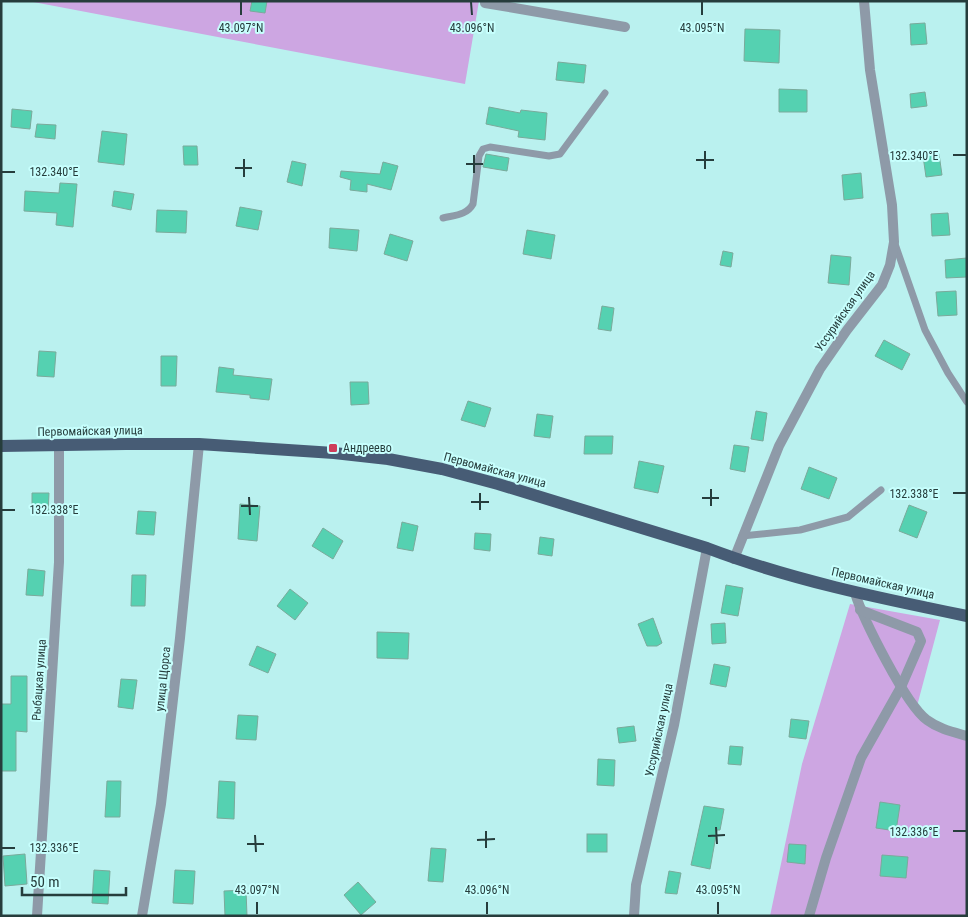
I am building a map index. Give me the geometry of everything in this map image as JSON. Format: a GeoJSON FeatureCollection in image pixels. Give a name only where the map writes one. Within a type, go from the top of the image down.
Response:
{"type":"FeatureCollection","features":[{"type":"Feature","properties":{"kind":"main road","name":"Первомайская улица"},"geometry":{"type":"LineString","coordinates":[[1,446],[199,444],[334,453],[388,459],[442,469],[498,484],[707,548],[734,559],[855,593],[967,616]]}},
{"type":"Feature","properties":{"kind":"street","name":"Уссурийская улица"},"geometry":{"type":"LineString","coordinates":[[734,559],[779,446],[820,369],[882,285],[890,265],[894,242],[892,205],[870,70],[864,1]]}},
{"type":"Feature","properties":{"kind":"street"},"geometry":{"type":"LineString","coordinates":[[485,3],[625,27]]}},
{"type":"Feature","properties":{"kind":"street","name":"улица Щорса"},"geometry":{"type":"LineString","coordinates":[[142,916],[161,804],[199,444]]}},
{"type":"Feature","properties":{"kind":"street","name":"Рыбацкая улица"},"geometry":{"type":"LineString","coordinates":[[37,916],[59,562],[60,445]]}},
{"type":"Feature","properties":{"kind":"street","name":"Уссурийская улица"},"geometry":{"type":"LineString","coordinates":[[634,916],[636,885],[674,725],[707,548]]}},
{"type":"Feature","properties":{"kind":"street"},"geometry":{"type":"LineString","coordinates":[[855,593],[860,610],[902,687],[917,710],[927,720],[946,730],[967,736]]}},
{"type":"Feature","properties":{"kind":"street"},"geometry":{"type":"LineString","coordinates":[[809,916],[826,858],[861,758],[902,687],[921,641],[917,632],[860,610]]}},
{"type":"Feature","properties":{"kind":"lane"},"geometry":{"type":"LineString","coordinates":[[443,218],[467,212],[471,208],[479,156],[482,149],[490,147],[549,156],[560,154],[605,93]]}},
{"type":"Feature","properties":{"kind":"lane"},"geometry":{"type":"LineString","coordinates":[[894,242],[925,330],[948,373],[967,402]]}},
{"type":"Feature","properties":{"kind":"lane"},"geometry":{"type":"LineString","coordinates":[[742,536],[800,530],[848,517],[881,490]]}},
{"type":"Feature","properties":{"kind":"shaded area"},"geometry":{"type":"Polygon","coordinates":[[[28,1],[479,1],[465,84],[28,1]]]}},
{"type":"Feature","properties":{"kind":"shaded area"},"geometry":{"type":"Polygon","coordinates":[[[850,604],[940,620],[917,706],[940,728],[967,738],[967,916],[770,916],[802,764],[850,604]]]}},
{"type":"Feature","properties":{"kind":"building"},"geometry":{"type":"Polygon","coordinates":[[[252,1],[267,1],[265,13],[250,11],[252,1]]]}},
{"type":"Feature","properties":{"kind":"building"},"geometry":{"type":"Polygon","coordinates":[[[925,23],[927,44],[911,45],[910,24],[925,23]]]}},
{"type":"Feature","properties":{"kind":"building"},"geometry":{"type":"Polygon","coordinates":[[[745,29],[780,30],[779,63],[744,61],[745,29]]]}},
{"type":"Feature","properties":{"kind":"building"},"geometry":{"type":"Polygon","coordinates":[[[558,62],[586,65],[584,83],[556,80],[558,62]]]}},
{"type":"Feature","properties":{"kind":"building"},"geometry":{"type":"Polygon","coordinates":[[[779,89],[807,90],[807,112],[779,112],[779,89]]]}},
{"type":"Feature","properties":{"kind":"building"},"geometry":{"type":"Polygon","coordinates":[[[925,92],[927,106],[911,108],[910,94],[925,92]]]}},
{"type":"Feature","properties":{"kind":"building"},"geometry":{"type":"Polygon","coordinates":[[[489,107],[520,113],[521,110],[547,113],[545,140],[518,137],[519,131],[486,124],[489,107]]]}},
{"type":"Feature","properties":{"kind":"building"},"geometry":{"type":"Polygon","coordinates":[[[12,109],[32,111],[30,129],[11,127],[12,109]]]}},
{"type":"Feature","properties":{"kind":"building"},"geometry":{"type":"Polygon","coordinates":[[[37,124],[56,125],[55,139],[35,137],[37,124]]]}},
{"type":"Feature","properties":{"kind":"building"},"geometry":{"type":"Polygon","coordinates":[[[102,131],[127,134],[124,165],[98,162],[102,131]]]}},
{"type":"Feature","properties":{"kind":"building"},"geometry":{"type":"Polygon","coordinates":[[[183,146],[197,146],[198,165],[184,165],[183,146]]]}},
{"type":"Feature","properties":{"kind":"building"},"geometry":{"type":"Polygon","coordinates":[[[486,154],[509,158],[507,171],[483,167],[486,154]]]}},
{"type":"Feature","properties":{"kind":"building"},"geometry":{"type":"Polygon","coordinates":[[[939,154],[942,175],[926,177],[923,156],[939,154]]]}},
{"type":"Feature","properties":{"kind":"building"},"geometry":{"type":"Polygon","coordinates":[[[292,161],[306,164],[302,186],[287,182],[292,161]]]}},
{"type":"Feature","properties":{"kind":"building"},"geometry":{"type":"Polygon","coordinates":[[[383,162],[398,166],[391,190],[367,184],[367,192],[350,190],[351,180],[340,177],[341,171],[380,174],[383,162]]]}},
{"type":"Feature","properties":{"kind":"building"},"geometry":{"type":"Polygon","coordinates":[[[861,173],[863,198],[844,200],[842,175],[861,173]]]}},
{"type":"Feature","properties":{"kind":"building"},"geometry":{"type":"Polygon","coordinates":[[[60,183],[77,184],[73,227],[56,225],[57,213],[24,211],[25,191],[59,193],[60,183]]]}},
{"type":"Feature","properties":{"kind":"building"},"geometry":{"type":"Polygon","coordinates":[[[114,191],[134,194],[131,210],[112,206],[114,191]]]}},
{"type":"Feature","properties":{"kind":"building"},"geometry":{"type":"Polygon","coordinates":[[[240,207],[262,211],[258,230],[236,226],[240,207]]]}},
{"type":"Feature","properties":{"kind":"building"},"geometry":{"type":"Polygon","coordinates":[[[157,210],[187,211],[186,233],[156,232],[157,210]]]}},
{"type":"Feature","properties":{"kind":"building"},"geometry":{"type":"Polygon","coordinates":[[[948,213],[950,235],[932,236],[931,214],[948,213]]]}},
{"type":"Feature","properties":{"kind":"building"},"geometry":{"type":"Polygon","coordinates":[[[330,228],[359,230],[357,251],[329,248],[330,228]]]}},
{"type":"Feature","properties":{"kind":"building"},"geometry":{"type":"Polygon","coordinates":[[[527,230],[555,235],[551,259],[523,254],[527,230]]]}},
{"type":"Feature","properties":{"kind":"building"},"geometry":{"type":"Polygon","coordinates":[[[390,234],[413,241],[407,261],[384,254],[390,234]]]}},
{"type":"Feature","properties":{"kind":"building"},"geometry":{"type":"Polygon","coordinates":[[[723,251],[733,253],[731,267],[720,265],[723,251]]]}},
{"type":"Feature","properties":{"kind":"building"},"geometry":{"type":"Polygon","coordinates":[[[831,255],[851,257],[849,285],[828,283],[831,255]]]}},
{"type":"Feature","properties":{"kind":"building"},"geometry":{"type":"Polygon","coordinates":[[[967,258],[967,277],[946,278],[945,260],[967,258]]]}},
{"type":"Feature","properties":{"kind":"building"},"geometry":{"type":"Polygon","coordinates":[[[956,291],[957,315],[938,316],[936,292],[956,291]]]}},
{"type":"Feature","properties":{"kind":"building"},"geometry":{"type":"Polygon","coordinates":[[[602,306],[614,308],[611,331],[598,329],[602,306]]]}},
{"type":"Feature","properties":{"kind":"building"},"geometry":{"type":"Polygon","coordinates":[[[884,340],[910,354],[902,370],[875,356],[884,340]]]}},
{"type":"Feature","properties":{"kind":"building"},"geometry":{"type":"Polygon","coordinates":[[[39,351],[56,352],[54,377],[37,376],[39,351]]]}},
{"type":"Feature","properties":{"kind":"building"},"geometry":{"type":"Polygon","coordinates":[[[161,356],[177,356],[176,386],[161,386],[161,356]]]}},
{"type":"Feature","properties":{"kind":"building"},"geometry":{"type":"Polygon","coordinates":[[[219,367],[234,369],[233,375],[272,379],[269,400],[250,398],[250,395],[216,392],[219,367]]]}},
{"type":"Feature","properties":{"kind":"building"},"geometry":{"type":"Polygon","coordinates":[[[350,382],[368,382],[369,404],[351,405],[350,382]]]}},
{"type":"Feature","properties":{"kind":"building"},"geometry":{"type":"Polygon","coordinates":[[[468,401],[491,408],[485,427],[461,420],[468,401]]]}},
{"type":"Feature","properties":{"kind":"building"},"geometry":{"type":"Polygon","coordinates":[[[756,411],[767,413],[763,441],[751,439],[756,411]]]}},
{"type":"Feature","properties":{"kind":"building"},"geometry":{"type":"Polygon","coordinates":[[[537,414],[553,416],[550,438],[534,436],[537,414]]]}},
{"type":"Feature","properties":{"kind":"building"},"geometry":{"type":"Polygon","coordinates":[[[585,436],[613,436],[612,454],[584,454],[585,436]]]}},
{"type":"Feature","properties":{"kind":"building"},"geometry":{"type":"Polygon","coordinates":[[[734,445],[749,447],[745,472],[730,469],[734,445]]]}},
{"type":"Feature","properties":{"kind":"building"},"geometry":{"type":"Polygon","coordinates":[[[639,461],[664,466],[658,493],[634,488],[639,461]]]}},
{"type":"Feature","properties":{"kind":"building"},"geometry":{"type":"Polygon","coordinates":[[[809,467],[837,478],[829,499],[801,489],[809,467]]]}},
{"type":"Feature","properties":{"kind":"building"},"geometry":{"type":"Polygon","coordinates":[[[32,493],[49,493],[48,514],[32,514],[32,493]]]}},
{"type":"Feature","properties":{"kind":"building"},"geometry":{"type":"Polygon","coordinates":[[[240,504],[260,506],[257,541],[238,539],[240,504]]]}},
{"type":"Feature","properties":{"kind":"building"},"geometry":{"type":"Polygon","coordinates":[[[909,505],[927,512],[917,538],[899,531],[909,505]]]}},
{"type":"Feature","properties":{"kind":"building"},"geometry":{"type":"Polygon","coordinates":[[[138,511],[156,512],[154,535],[136,534],[138,511]]]}},
{"type":"Feature","properties":{"kind":"building"},"geometry":{"type":"Polygon","coordinates":[[[402,522],[418,526],[413,551],[397,548],[402,522]]]}},
{"type":"Feature","properties":{"kind":"building"},"geometry":{"type":"Polygon","coordinates":[[[323,528],[343,541],[333,559],[312,546],[323,528]]]}},
{"type":"Feature","properties":{"kind":"building"},"geometry":{"type":"Polygon","coordinates":[[[475,533],[491,534],[490,551],[474,549],[475,533]]]}},
{"type":"Feature","properties":{"kind":"building"},"geometry":{"type":"Polygon","coordinates":[[[540,537],[554,539],[552,556],[538,554],[540,537]]]}},
{"type":"Feature","properties":{"kind":"building"},"geometry":{"type":"Polygon","coordinates":[[[28,569],[45,571],[43,596],[26,595],[28,569]]]}},
{"type":"Feature","properties":{"kind":"building"},"geometry":{"type":"Polygon","coordinates":[[[132,575],[146,575],[145,606],[131,606],[132,575]]]}},
{"type":"Feature","properties":{"kind":"building"},"geometry":{"type":"Polygon","coordinates":[[[726,585],[743,588],[738,616],[721,613],[726,585]]]}},
{"type":"Feature","properties":{"kind":"building"},"geometry":{"type":"Polygon","coordinates":[[[290,589],[308,603],[295,620],[277,606],[290,589]]]}},
{"type":"Feature","properties":{"kind":"building"},"geometry":{"type":"Polygon","coordinates":[[[653,618],[662,643],[657,646],[647,646],[638,624],[653,618]]]}},
{"type":"Feature","properties":{"kind":"building"},"geometry":{"type":"Polygon","coordinates":[[[725,623],[726,643],[712,644],[711,624],[725,623]]]}},
{"type":"Feature","properties":{"kind":"building"},"geometry":{"type":"Polygon","coordinates":[[[377,632],[409,633],[408,659],[377,658],[377,632]]]}},
{"type":"Feature","properties":{"kind":"building"},"geometry":{"type":"Polygon","coordinates":[[[257,646],[276,654],[268,673],[249,665],[257,646]]]}},
{"type":"Feature","properties":{"kind":"building"},"geometry":{"type":"Polygon","coordinates":[[[714,664],[730,667],[726,687],[710,684],[714,664]]]}},
{"type":"Feature","properties":{"kind":"building"},"geometry":{"type":"Polygon","coordinates":[[[11,676],[27,676],[27,732],[16,731],[16,771],[1,771],[1,704],[11,704],[11,676]]]}},
{"type":"Feature","properties":{"kind":"building"},"geometry":{"type":"Polygon","coordinates":[[[121,679],[137,680],[133,709],[118,707],[121,679]]]}},
{"type":"Feature","properties":{"kind":"building"},"geometry":{"type":"Polygon","coordinates":[[[238,715],[258,716],[256,740],[236,739],[238,715]]]}},
{"type":"Feature","properties":{"kind":"building"},"geometry":{"type":"Polygon","coordinates":[[[791,719],[809,721],[806,739],[789,737],[791,719]]]}},
{"type":"Feature","properties":{"kind":"building"},"geometry":{"type":"Polygon","coordinates":[[[634,726],[636,741],[619,743],[617,728],[634,726]]]}},
{"type":"Feature","properties":{"kind":"building"},"geometry":{"type":"Polygon","coordinates":[[[730,746],[743,747],[741,765],[728,764],[730,746]]]}},
{"type":"Feature","properties":{"kind":"building"},"geometry":{"type":"Polygon","coordinates":[[[598,759],[615,760],[614,786],[597,785],[598,759]]]}},
{"type":"Feature","properties":{"kind":"building"},"geometry":{"type":"Polygon","coordinates":[[[107,781],[121,781],[120,817],[105,817],[107,781]]]}},
{"type":"Feature","properties":{"kind":"building"},"geometry":{"type":"Polygon","coordinates":[[[219,781],[235,782],[234,819],[217,818],[219,781]]]}},
{"type":"Feature","properties":{"kind":"building"},"geometry":{"type":"Polygon","coordinates":[[[880,802],[900,805],[896,831],[876,828],[880,802]]]}},
{"type":"Feature","properties":{"kind":"building"},"geometry":{"type":"Polygon","coordinates":[[[704,806],[724,809],[720,830],[717,830],[710,869],[691,865],[704,806]]]}},
{"type":"Feature","properties":{"kind":"building"},"geometry":{"type":"Polygon","coordinates":[[[587,834],[607,834],[607,852],[587,852],[587,834]]]}},
{"type":"Feature","properties":{"kind":"building"},"geometry":{"type":"Polygon","coordinates":[[[789,844],[806,845],[805,864],[787,862],[789,844]]]}},
{"type":"Feature","properties":{"kind":"building"},"geometry":{"type":"Polygon","coordinates":[[[431,848],[446,849],[443,882],[428,881],[431,848]]]}},
{"type":"Feature","properties":{"kind":"building"},"geometry":{"type":"Polygon","coordinates":[[[25,854],[27,884],[5,886],[3,856],[25,854]]]}},
{"type":"Feature","properties":{"kind":"building"},"geometry":{"type":"Polygon","coordinates":[[[882,855],[908,857],[906,878],[880,876],[882,855]]]}},
{"type":"Feature","properties":{"kind":"building"},"geometry":{"type":"Polygon","coordinates":[[[94,870],[110,871],[108,904],[92,903],[94,870]]]}},
{"type":"Feature","properties":{"kind":"building"},"geometry":{"type":"Polygon","coordinates":[[[175,870],[195,871],[193,904],[173,903],[175,870]]]}},
{"type":"Feature","properties":{"kind":"building"},"geometry":{"type":"Polygon","coordinates":[[[669,871],[681,873],[677,894],[665,893],[669,871]]]}},
{"type":"Feature","properties":{"kind":"building"},"geometry":{"type":"Polygon","coordinates":[[[358,882],[376,902],[361,915],[344,895],[358,882]]]}},
{"type":"Feature","properties":{"kind":"building"},"geometry":{"type":"Polygon","coordinates":[[[246,890],[247,916],[225,916],[224,891],[246,890]]]}},
{"type":"Feature","properties":{"kind":"place","name":"Андреево"},"geometry":{"type":"Point","coordinates":[333,448]}}]}
